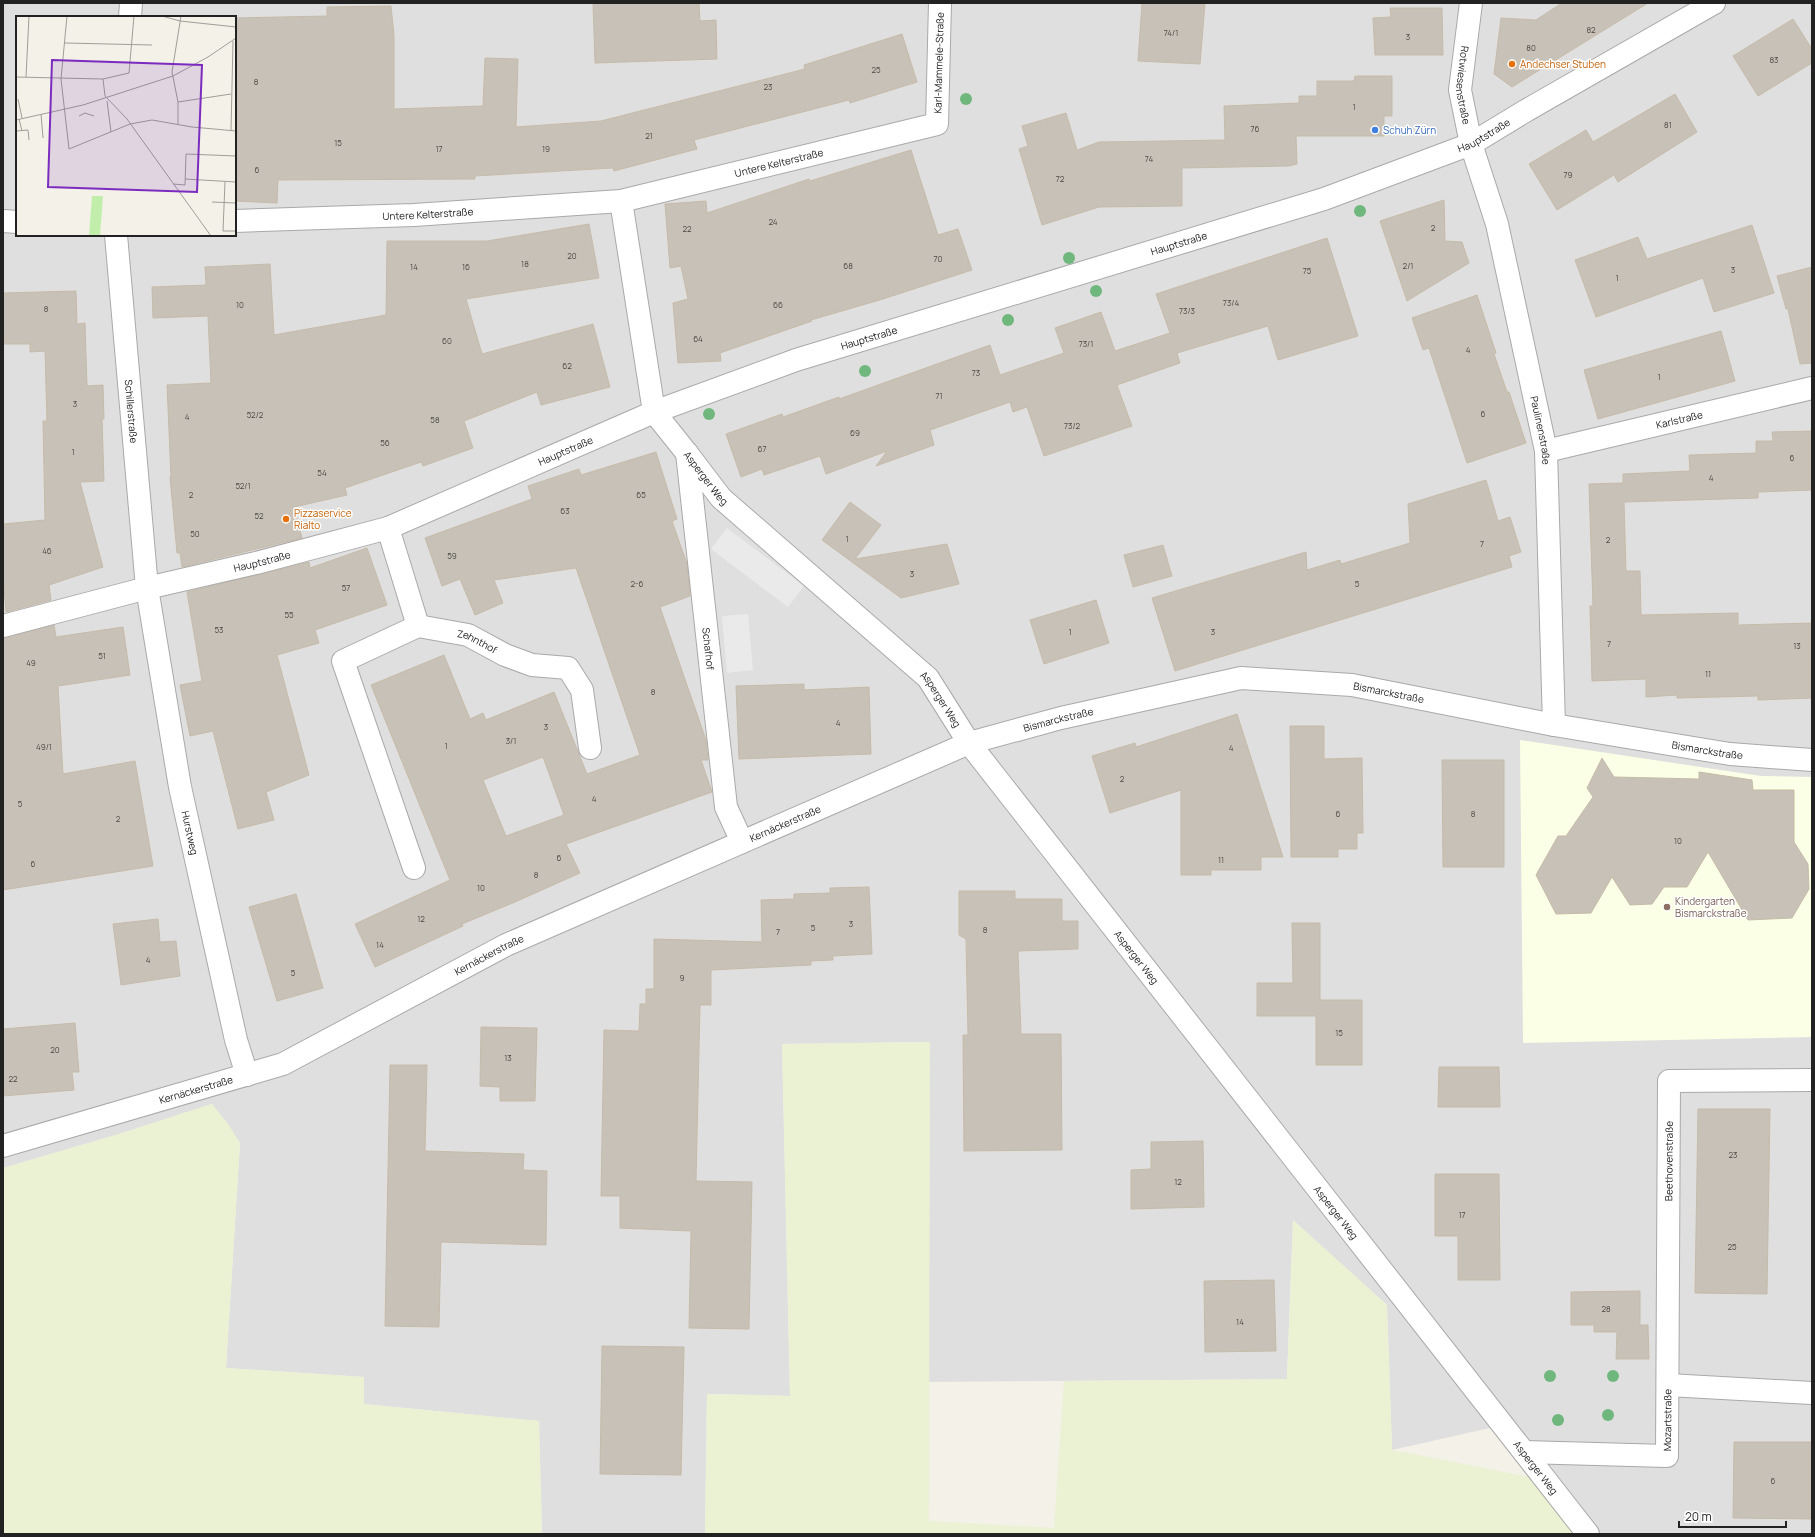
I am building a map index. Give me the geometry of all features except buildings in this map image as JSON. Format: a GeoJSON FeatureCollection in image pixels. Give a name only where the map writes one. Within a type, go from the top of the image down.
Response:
{"type":"FeatureCollection","features":[{"type":"Feature","properties":{"kind":"street"},"geometry":{"type":"LineString","coordinates":[[130,16],[131,3]]}},
{"type":"Feature","properties":{"kind":"street","name":"Karl-Mammele-Straße"},"geometry":{"type":"LineString","coordinates":[[937,124],[940,3]]}},
{"type":"Feature","properties":{"kind":"street","name":"Rotwiesenstraße"},"geometry":{"type":"LineString","coordinates":[[1471,3],[1460,90],[1471,144]]}},
{"type":"Feature","properties":{"kind":"street","name":"Hauptstraße"},"geometry":{"type":"LineString","coordinates":[[3,626],[147,588],[256,563],[388,528],[654,412],[796,360],[1324,199],[1471,144],[1534,106],[1714,3]]}},
{"type":"Feature","properties":{"kind":"street","name":"Untere Kelterstraße"},"geometry":{"type":"LineString","coordinates":[[236,221],[414,215],[621,201],[937,124]]}},
{"type":"Feature","properties":{"kind":"street","name":"Paulinenstraße"},"geometry":{"type":"LineString","coordinates":[[1471,144],[1497,224],[1546,452],[1554,725]]}},
{"type":"Feature","properties":{"kind":"street"},"geometry":{"type":"LineString","coordinates":[[621,201],[654,412]]}},
{"type":"Feature","properties":{"kind":"street"},"geometry":{"type":"LineString","coordinates":[[3,221],[16,222]]}},
{"type":"Feature","properties":{"kind":"street","name":"Schillerstraße"},"geometry":{"type":"LineString","coordinates":[[116,236],[147,588]]}},
{"type":"Feature","properties":{"kind":"street","name":"Karlstraße"},"geometry":{"type":"LineString","coordinates":[[1546,452],[1812,388]]}},
{"type":"Feature","properties":{"kind":"street","name":"Asperger Weg"},"geometry":{"type":"LineString","coordinates":[[654,412],[721,498],[928,678],[969,743],[1588,1534]]}},
{"type":"Feature","properties":{"kind":"street","name":"Schafhof"},"geometry":{"type":"LineString","coordinates":[[686,452],[726,807],[742,842]]}},
{"type":"Feature","properties":{"kind":"street"},"geometry":{"type":"LineString","coordinates":[[388,528],[418,626],[343,661],[414,868]]}},
{"type":"Feature","properties":{"kind":"street","name":"Hurstweg"},"geometry":{"type":"LineString","coordinates":[[147,588],[180,787],[236,1040],[247,1075]]}},
{"type":"Feature","properties":{"kind":"street","name":"Zehnthof"},"geometry":{"type":"LineString","coordinates":[[418,626],[468,635],[506,655],[532,665],[568,668],[582,690],[590,748]]}},
{"type":"Feature","properties":{"kind":"street","name":"Bismarckstraße"},"geometry":{"type":"LineString","coordinates":[[969,743],[1061,718],[1241,678],[1352,685],[1554,725],[1730,754],[1812,760]]}},
{"type":"Feature","properties":{"kind":"street","name":"Kernäckerstraße"},"geometry":{"type":"LineString","coordinates":[[3,1146],[283,1064],[506,945],[969,743]]}},
{"type":"Feature","properties":{"kind":"street","name":"Beethovenstraße"},"geometry":{"type":"LineString","coordinates":[[1668,1385],[1669,1081],[1812,1080]]}},
{"type":"Feature","properties":{"kind":"street","name":"Mozartstraße"},"geometry":{"type":"LineString","coordinates":[[1524,1452],[1667,1456],[1668,1385],[1812,1393]]}},
{"type":"Feature","properties":{"kind":"shaded area"},"geometry":{"type":"Polygon","coordinates":[[[3,3],[1812,3],[1812,1534],[1598,1534],[1512,1423],[1392,1450],[1387,1305],[1293,1220],[1287,1379],[929,1382],[929,1042],[782,1044],[790,1396],[707,1394],[705,1534],[542,1534],[539,1421],[364,1404],[364,1377],[226,1368],[240,1143],[212,1104],[119,1134],[3,1168],[3,3]]]}},
{"type":"Feature","properties":{"kind":"shaded area"},"geometry":{"type":"Polygon","coordinates":[[[727,528],[804,586],[788,607],[711,549],[727,528]]]}},
{"type":"Feature","properties":{"kind":"shaded area"},"geometry":{"type":"Polygon","coordinates":[[[748,614],[753,670],[727,673],[722,616],[748,614]]]}},
{"type":"Feature","properties":{"kind":"shaded area","name":"Kindergarten Bismarckstraße"},"geometry":{"type":"Polygon","coordinates":[[[1520,740],[1761,776],[1812,777],[1812,1037],[1523,1043],[1520,740]]]}},
{"type":"Feature","properties":{"kind":"shaded area"},"geometry":{"type":"Polygon","coordinates":[[[930,1042],[929,1521],[1054,1528],[1064,1381],[1287,1379],[1293,1220],[1387,1305],[1392,1450],[1530,1477],[1576,1534],[705,1534],[707,1394],[790,1396],[782,1044],[930,1042]]]}},
{"type":"Feature","properties":{"kind":"shaded area"},"geometry":{"type":"Polygon","coordinates":[[[212,1104],[228,1124],[240,1143],[226,1368],[364,1377],[364,1404],[539,1421],[542,1534],[3,1534],[3,1168],[119,1134],[212,1104]]]}},
{"type":"Feature","properties":{"kind":"place","name":"Andechser Stuben"},"geometry":{"type":"Point","coordinates":[1512,64]}},
{"type":"Feature","properties":{"kind":"place","name":"Schuh Zürn"},"geometry":{"type":"Point","coordinates":[1375,130]}},
{"type":"Feature","properties":{"kind":"place","name":"Pizzaservice Rialto"},"geometry":{"type":"Point","coordinates":[286,519]}},
{"type":"Feature","properties":{"kind":"place","name":"Kindergarten Bismarckstraße"},"geometry":{"type":"Point","coordinates":[1667,907]}}]}
